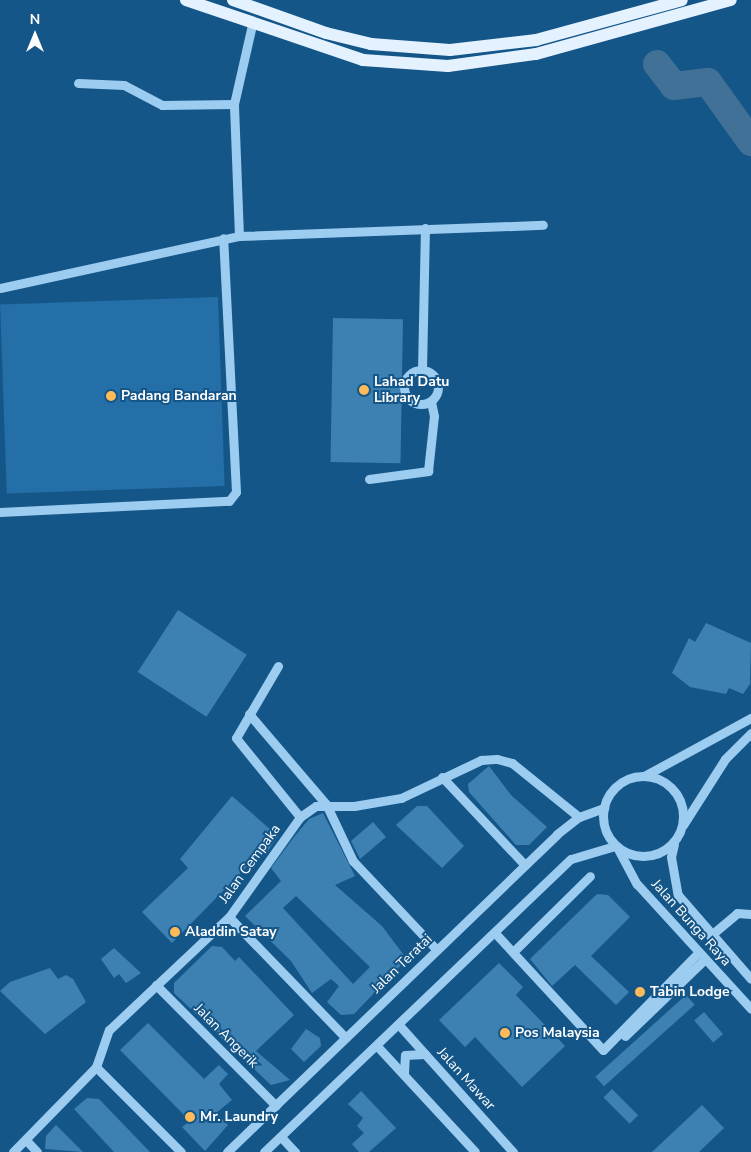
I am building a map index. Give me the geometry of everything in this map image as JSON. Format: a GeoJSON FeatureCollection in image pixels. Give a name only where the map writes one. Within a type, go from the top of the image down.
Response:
{"type":"FeatureCollection","features":[{"type":"Feature","properties":{"kind":"main road"},"geometry":{"type":"LineString","coordinates":[[186,0],[252,25],[363,60],[448,66],[536,54],[730,0]]}},
{"type":"Feature","properties":{"kind":"main road"},"geometry":{"type":"LineString","coordinates":[[233,0],[326,33],[371,44],[450,50],[536,40],[682,0]]}},
{"type":"Feature","properties":{"kind":"street"},"geometry":{"type":"LineString","coordinates":[[239,236],[234,104],[252,25]]}},
{"type":"Feature","properties":{"kind":"street"},"geometry":{"type":"LineString","coordinates":[[78,83],[124,85],[162,106],[234,104]]}},
{"type":"Feature","properties":{"kind":"street"},"geometry":{"type":"LineString","coordinates":[[0,288],[239,236],[543,225]]}},
{"type":"Feature","properties":{"kind":"street"},"geometry":{"type":"LineString","coordinates":[[422,370],[425,228]]}},
{"type":"Feature","properties":{"kind":"street"},"geometry":{"type":"LineString","coordinates":[[0,512],[229,500],[236,492],[223,238]]}},
{"type":"Feature","properties":{"kind":"street"},"geometry":{"type":"LineString","coordinates":[[369,480],[428,471],[434,416],[430,402],[438,383],[422,370]]}},
{"type":"Feature","properties":{"kind":"street"},"geometry":{"type":"LineString","coordinates":[[422,370],[410,374],[405,392],[412,402],[430,402]]}},
{"type":"Feature","properties":{"kind":"street"},"geometry":{"type":"LineString","coordinates":[[278,666],[238,732],[238,745],[300,817]]}},
{"type":"Feature","properties":{"kind":"street"},"geometry":{"type":"LineString","coordinates":[[249,714],[326,804],[353,861],[436,950]]}},
{"type":"Feature","properties":{"kind":"street"},"geometry":{"type":"LineString","coordinates":[[616,848],[603,821],[604,808],[618,785],[644,776],[751,718]]}},
{"type":"Feature","properties":{"kind":"street"},"geometry":{"type":"LineString","coordinates":[[264,1152],[571,859],[616,848],[645,857],[674,844],[683,825],[725,759],[751,733]]}},
{"type":"Feature","properties":{"kind":"street"},"geometry":{"type":"LineString","coordinates":[[326,804],[354,806],[402,798],[442,777],[481,760],[512,763],[579,817]]}},
{"type":"Feature","properties":{"kind":"street"},"geometry":{"type":"LineString","coordinates":[[644,776],[663,781],[678,794],[683,825]]}},
{"type":"Feature","properties":{"kind":"street"},"geometry":{"type":"LineString","coordinates":[[442,777],[525,865]]}},
{"type":"Feature","properties":{"kind":"street","name":"Jalan Cempaka"},"geometry":{"type":"LineString","coordinates":[[13,1152],[96,1067],[109,1030],[229,917],[300,817],[326,804]]}},
{"type":"Feature","properties":{"kind":"street","name":"Jalan Teratai"},"geometry":{"type":"LineString","coordinates":[[228,1152],[525,865],[579,817],[604,808]]}},
{"type":"Feature","properties":{"kind":"street","name":"Jalan Bunga Raya"},"geometry":{"type":"LineString","coordinates":[[674,844],[671,857],[678,895],[710,936],[751,979]]}},
{"type":"Feature","properties":{"kind":"street","name":"Jalan Bunga Raya"},"geometry":{"type":"LineString","coordinates":[[616,848],[625,867],[701,956],[751,1009]]}},
{"type":"Feature","properties":{"kind":"street"},"geometry":{"type":"LineString","coordinates":[[513,952],[590,876]]}},
{"type":"Feature","properties":{"kind":"street"},"geometry":{"type":"LineString","coordinates":[[710,936],[738,913],[751,914]]}},
{"type":"Feature","properties":{"kind":"street"},"geometry":{"type":"LineString","coordinates":[[229,917],[346,1038]]}},
{"type":"Feature","properties":{"kind":"street"},"geometry":{"type":"LineString","coordinates":[[495,933],[603,1050],[701,956]]}},
{"type":"Feature","properties":{"kind":"street"},"geometry":{"type":"LineString","coordinates":[[607,1054],[701,956]]}},
{"type":"Feature","properties":{"kind":"street","name":"Jalan Angerik"},"geometry":{"type":"LineString","coordinates":[[156,985],[276,1106]]}},
{"type":"Feature","properties":{"kind":"street","name":"Jalan Mawar"},"geometry":{"type":"LineString","coordinates":[[399,1025],[513,1152]]}},
{"type":"Feature","properties":{"kind":"street"},"geometry":{"type":"LineString","coordinates":[[377,1046],[475,1152]]}},
{"type":"Feature","properties":{"kind":"street"},"geometry":{"type":"LineString","coordinates":[[407,1077],[402,1069],[406,1055],[425,1054]]}},
{"type":"Feature","properties":{"kind":"street"},"geometry":{"type":"LineString","coordinates":[[96,1067],[181,1152]]}},
{"type":"Feature","properties":{"kind":"street"},"geometry":{"type":"LineString","coordinates":[[281,1137],[295,1152]]}},
{"type":"Feature","properties":{"kind":"street"},"geometry":{"type":"LineString","coordinates":[[26,1140],[37,1152]]}},
{"type":"Feature","properties":{"kind":"shaded area","name":"Padang Bandaran"},"geometry":{"type":"Polygon","coordinates":[[[218,297],[225,486],[7,493],[0,305],[218,297]]]}},
{"type":"Feature","properties":{"kind":"building","name":"Lahad Datu Library"},"geometry":{"type":"Polygon","coordinates":[[[333,318],[403,319],[400,463],[330,462],[333,318]]]}},
{"type":"Feature","properties":{"kind":"building"},"geometry":{"type":"Polygon","coordinates":[[[178,610],[247,655],[206,717],[138,672],[178,610]]]}},
{"type":"Feature","properties":{"kind":"building"},"geometry":{"type":"Polygon","coordinates":[[[706,623],[751,643],[750,684],[743,694],[729,688],[726,694],[690,687],[672,673],[689,638],[695,642],[706,623]]]}},
{"type":"Feature","properties":{"kind":"building"},"geometry":{"type":"Polygon","coordinates":[[[489,766],[511,795],[547,827],[529,845],[516,845],[469,792],[468,784],[489,766]]]}},
{"type":"Feature","properties":{"kind":"building"},"geometry":{"type":"Polygon","coordinates":[[[232,796],[278,836],[265,855],[263,850],[172,943],[142,912],[188,868],[180,859],[232,796]]]}},
{"type":"Feature","properties":{"kind":"building"},"geometry":{"type":"Polygon","coordinates":[[[417,806],[427,806],[464,846],[442,868],[396,825],[417,806]]]}},
{"type":"Feature","properties":{"kind":"building"},"geometry":{"type":"Polygon","coordinates":[[[323,813],[355,876],[335,885],[382,926],[403,954],[404,962],[354,1014],[341,1015],[327,1002],[339,986],[331,979],[312,993],[291,961],[245,916],[281,881],[271,868],[309,819],[323,813]],[[296,896],[283,908],[353,984],[370,967],[296,896]]]}},
{"type":"Feature","properties":{"kind":"building"},"geometry":{"type":"Polygon","coordinates":[[[373,822],[386,837],[360,859],[351,841],[373,822]]]}},
{"type":"Feature","properties":{"kind":"building"},"geometry":{"type":"Polygon","coordinates":[[[597,894],[608,895],[630,917],[591,956],[629,992],[616,1005],[575,965],[552,986],[530,959],[597,894]]]}},
{"type":"Feature","properties":{"kind":"building"},"geometry":{"type":"Polygon","coordinates":[[[212,946],[222,947],[235,961],[239,957],[294,1015],[256,1051],[290,1080],[271,1085],[174,993],[174,983],[212,946]]]}},
{"type":"Feature","properties":{"kind":"building"},"geometry":{"type":"Polygon","coordinates":[[[114,948],[141,973],[126,983],[119,974],[114,978],[101,959],[114,948]]]}},
{"type":"Feature","properties":{"kind":"building"},"geometry":{"type":"Polygon","coordinates":[[[499,963],[523,987],[516,995],[565,1046],[522,1087],[475,1037],[465,1047],[439,1020],[499,963]]]}},
{"type":"Feature","properties":{"kind":"building"},"geometry":{"type":"Polygon","coordinates":[[[50,968],[58,979],[66,975],[73,979],[86,1002],[45,1034],[0,991],[10,982],[50,968]]]}},
{"type":"Feature","properties":{"kind":"building"},"geometry":{"type":"Polygon","coordinates":[[[686,995],[695,1005],[604,1086],[595,1077],[686,995]]]}},
{"type":"Feature","properties":{"kind":"building"},"geometry":{"type":"Polygon","coordinates":[[[704,1012],[723,1034],[713,1042],[694,1021],[704,1012]]]}},
{"type":"Feature","properties":{"kind":"building"},"geometry":{"type":"Polygon","coordinates":[[[148,1023],[204,1079],[219,1065],[228,1074],[219,1084],[232,1100],[216,1113],[228,1125],[205,1151],[182,1127],[190,1121],[120,1050],[148,1023]]]}},
{"type":"Feature","properties":{"kind":"building"},"geometry":{"type":"Polygon","coordinates":[[[306,1029],[320,1038],[321,1046],[304,1062],[291,1049],[306,1029]]]}},
{"type":"Feature","properties":{"kind":"building"},"geometry":{"type":"Polygon","coordinates":[[[612,1089],[638,1115],[630,1124],[604,1097],[612,1089]]]}},
{"type":"Feature","properties":{"kind":"building"},"geometry":{"type":"Polygon","coordinates":[[[361,1091],[396,1128],[369,1152],[359,1152],[352,1144],[364,1133],[357,1126],[363,1118],[348,1104],[361,1091]]]}},
{"type":"Feature","properties":{"kind":"building"},"geometry":{"type":"Polygon","coordinates":[[[87,1098],[99,1099],[150,1152],[114,1152],[74,1109],[87,1098]]]}},
{"type":"Feature","properties":{"kind":"building"},"geometry":{"type":"Polygon","coordinates":[[[702,1105],[724,1128],[699,1152],[652,1152],[702,1105]]]}},
{"type":"Feature","properties":{"kind":"building"},"geometry":{"type":"Polygon","coordinates":[[[56,1125],[83,1152],[45,1149],[46,1136],[56,1125]]]}},
{"type":"Feature","properties":{"kind":"waterway"},"geometry":{"type":"LineString","coordinates":[[657,64],[674,86],[708,82],[751,142]]}},
{"type":"Feature","properties":{"kind":"place","name":"Lahad Datu Library"},"geometry":{"type":"Point","coordinates":[364,390]}},
{"type":"Feature","properties":{"kind":"place","name":"Padang Bandaran"},"geometry":{"type":"Point","coordinates":[111,396]}},
{"type":"Feature","properties":{"kind":"place","name":"Aladdin Satay"},"geometry":{"type":"Point","coordinates":[175,932]}},
{"type":"Feature","properties":{"kind":"place","name":"Tabin Lodge"},"geometry":{"type":"Point","coordinates":[640,992]}},
{"type":"Feature","properties":{"kind":"place","name":"Pos Malaysia"},"geometry":{"type":"Point","coordinates":[505,1033]}},
{"type":"Feature","properties":{"kind":"place","name":"Mr. Laundry"},"geometry":{"type":"Point","coordinates":[190,1117]}}]}
